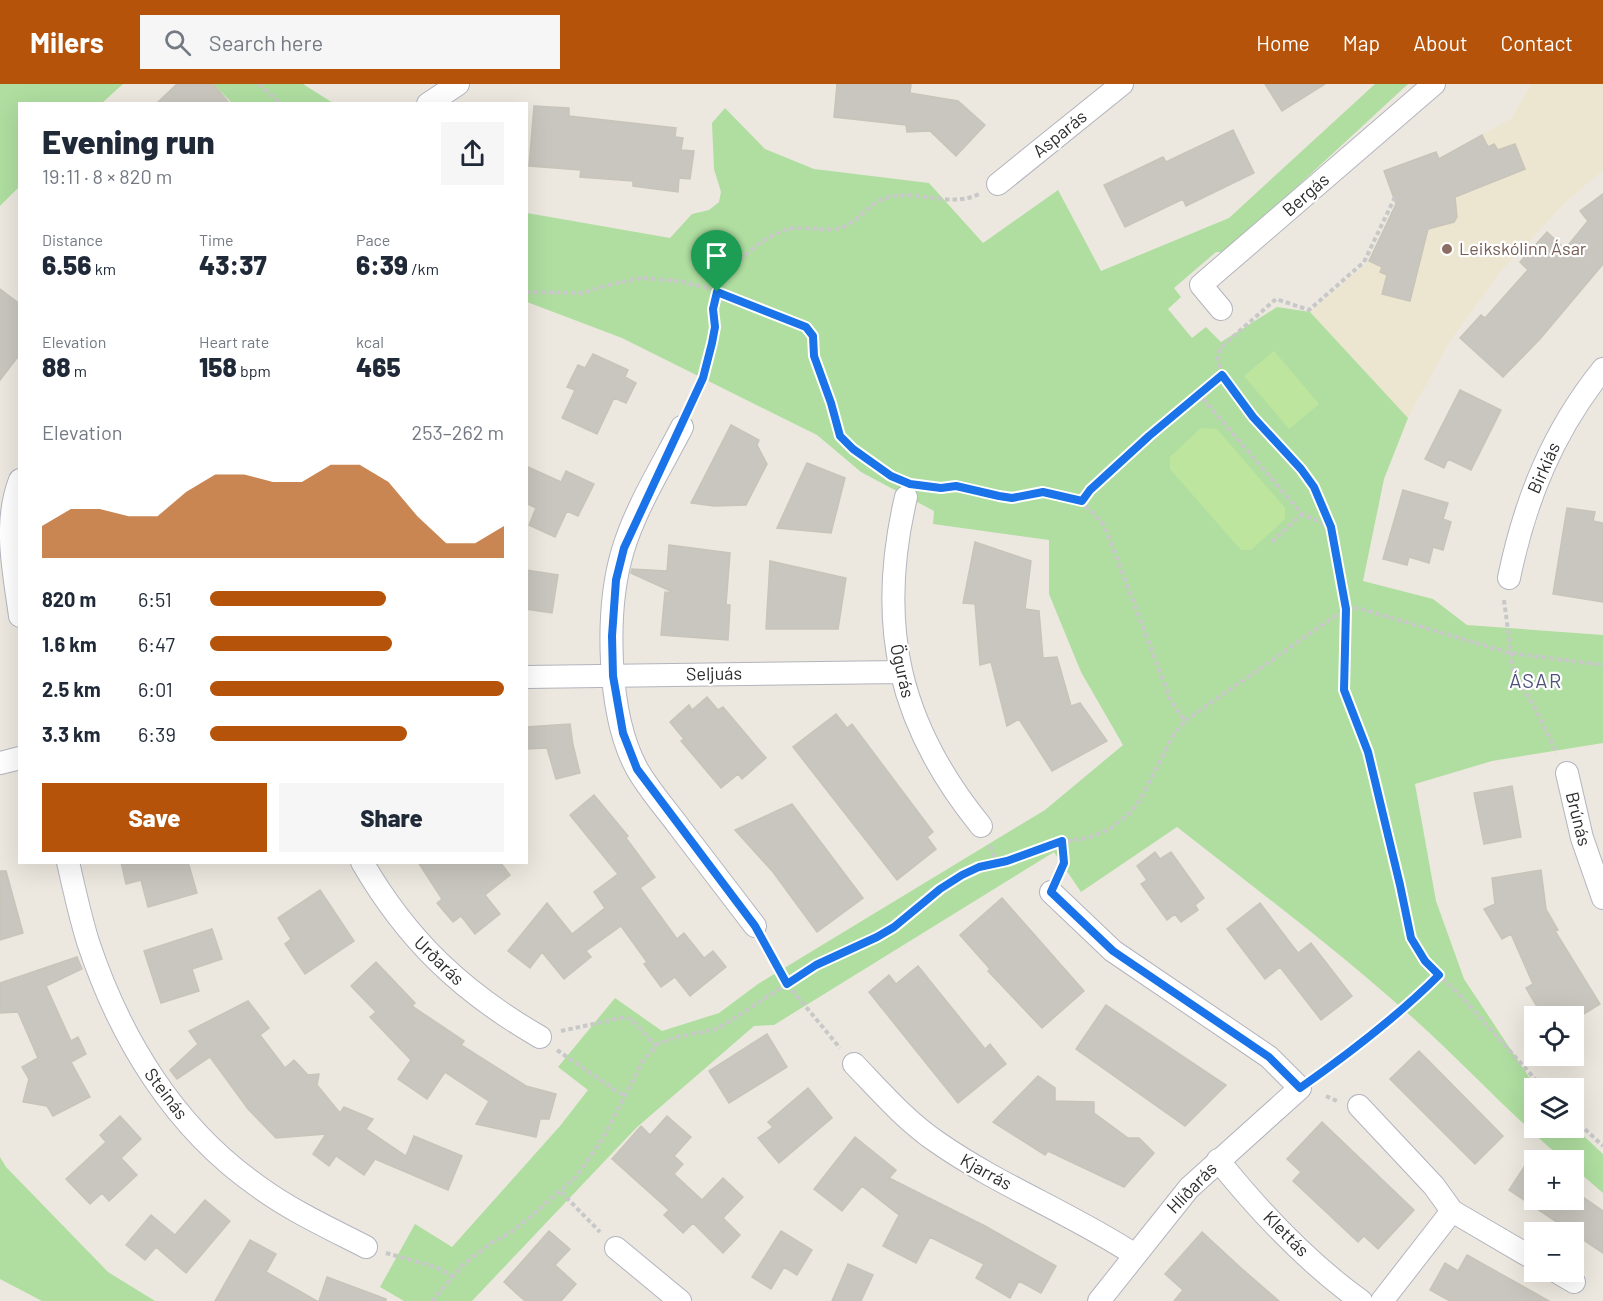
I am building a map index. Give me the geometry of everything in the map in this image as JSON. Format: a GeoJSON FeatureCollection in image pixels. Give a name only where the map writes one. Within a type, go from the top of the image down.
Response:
{"type":"FeatureCollection","features":[{"type":"Feature","properties":{"kind":"street"},"geometry":{"type":"LineString","coordinates":[[431,102],[459,84]]}},
{"type":"Feature","properties":{"kind":"street","name":"Asparás"},"geometry":{"type":"LineString","coordinates":[[998,184],[1122,84]]}},
{"type":"Feature","properties":{"kind":"street","name":"Bergás"},"geometry":{"type":"LineString","coordinates":[[1221,309],[1201,285],[1434,84]]}},
{"type":"Feature","properties":{"kind":"street","name":"Birkiás"},"geometry":{"type":"LineString","coordinates":[[1509,578],[1517,538],[1545,461],[1564,424],[1603,369]]}},
{"type":"Feature","properties":{"kind":"street"},"geometry":{"type":"LineString","coordinates":[[682,427],[624,548],[616,580],[612,636],[613,676],[623,733],[637,769],[755,926]]}},
{"type":"Feature","properties":{"kind":"street"},"geometry":{"type":"LineString","coordinates":[[18,486],[10,511],[18,595]]}},
{"type":"Feature","properties":{"kind":"street","name":"Ögurás"},"geometry":{"type":"LineString","coordinates":[[909,488],[893,566],[893,625],[901,672],[910,706],[939,769],[981,826]]}},
{"type":"Feature","properties":{"kind":"street","name":"Seljuás"},"geometry":{"type":"LineString","coordinates":[[528,677],[901,672]]}},
{"type":"Feature","properties":{"kind":"street"},"geometry":{"type":"LineString","coordinates":[[0,763],[18,758]]}},
{"type":"Feature","properties":{"kind":"street","name":"Brúnás"},"geometry":{"type":"LineString","coordinates":[[1567,773],[1582,838],[1603,898]]}},
{"type":"Feature","properties":{"kind":"street","name":"Steinás"},"geometry":{"type":"LineString","coordinates":[[69,864],[88,940],[111,1001],[147,1070],[178,1113],[228,1162],[257,1186],[299,1213],[366,1247]]}},
{"type":"Feature","properties":{"kind":"street","name":"Urðarás"},"geometry":{"type":"LineString","coordinates":[[363,864],[399,919],[442,967],[477,997],[540,1037]]}},
{"type":"Feature","properties":{"kind":"street"},"geometry":{"type":"LineString","coordinates":[[1051,892],[1113,951],[1269,1057],[1300,1088]]}},
{"type":"Feature","properties":{"kind":"street","name":"Kjarrás"},"geometry":{"type":"LineString","coordinates":[[854,1064],[911,1121],[935,1141],[983,1172],[1096,1229],[1135,1255]]}},
{"type":"Feature","properties":{"kind":"street","name":"Hlíðarás"},"geometry":{"type":"LineString","coordinates":[[1099,1301],[1189,1188],[1300,1088]]}},
{"type":"Feature","properties":{"kind":"street"},"geometry":{"type":"LineString","coordinates":[[1359,1106],[1434,1186],[1452,1211],[1524,1253]]}},
{"type":"Feature","properties":{"kind":"street","name":"Klettás"},"geometry":{"type":"LineString","coordinates":[[1218,1160],[1244,1192],[1314,1262],[1361,1301]]}},
{"type":"Feature","properties":{"kind":"street"},"geometry":{"type":"LineString","coordinates":[[1382,1301],[1452,1211]]}},
{"type":"Feature","properties":{"kind":"street"},"geometry":{"type":"LineString","coordinates":[[616,1248],[680,1301]]}},
{"type":"Feature","properties":{"kind":"path"},"geometry":{"type":"LineString","coordinates":[[259,84],[278,102]]}},
{"type":"Feature","properties":{"kind":"path"},"geometry":{"type":"LineString","coordinates":[[682,427],[703,378],[715,327],[713,309],[717,292],[729,272],[757,247],[786,230],[839,228],[851,222],[868,207],[890,197],[909,194],[959,199],[972,197],[998,184]]}},
{"type":"Feature","properties":{"kind":"path"},"geometry":{"type":"LineString","coordinates":[[1395,197],[1364,262],[1308,310],[1275,299],[1220,348],[1218,360],[1222,375],[1253,417],[1301,469],[1314,487],[1331,527],[1346,609],[1344,690],[1368,752],[1398,873],[1411,938],[1425,961],[1534,1078]]}},
{"type":"Feature","properties":{"kind":"path"},"geometry":{"type":"LineString","coordinates":[[528,292],[582,293],[623,281],[660,278],[678,280],[717,292],[803,325],[808,330],[813,336],[814,356],[840,436],[853,449],[909,488],[956,486],[987,495],[1012,498],[1043,492],[1082,501],[1105,527],[1171,701],[1185,721]]}},
{"type":"Feature","properties":{"kind":"path"},"geometry":{"type":"LineString","coordinates":[[1082,501],[1090,490],[1198,393],[1222,375]]}},
{"type":"Feature","properties":{"kind":"path"},"geometry":{"type":"LineString","coordinates":[[1198,393],[1302,514],[1331,527]]}},
{"type":"Feature","properties":{"kind":"path"},"geometry":{"type":"LineString","coordinates":[[1272,542],[1302,514]]}},
{"type":"Feature","properties":{"kind":"path"},"geometry":{"type":"LineString","coordinates":[[1509,578],[1503,603],[1514,676],[1532,702],[1567,773]]}},
{"type":"Feature","properties":{"kind":"path"},"geometry":{"type":"LineString","coordinates":[[432,1301],[452,1276],[476,1254],[510,1233],[576,1177],[603,1138],[643,1061],[656,1046],[677,1037],[713,1030],[740,1016],[816,965],[894,927],[940,889],[962,875],[979,867],[1007,861],[1062,841],[1100,834],[1131,812],[1140,800],[1174,734],[1185,721],[1346,609],[1358,608],[1510,653],[1603,665]]}},
{"type":"Feature","properties":{"kind":"path"},"geometry":{"type":"LineString","coordinates":[[1051,892],[1064,863],[1062,841]]}},
{"type":"Feature","properties":{"kind":"path"},"geometry":{"type":"LineString","coordinates":[[755,926],[787,984],[854,1064]]}},
{"type":"Feature","properties":{"kind":"path"},"geometry":{"type":"LineString","coordinates":[[1300,1088],[1336,1063],[1421,993],[1439,975]]}},
{"type":"Feature","properties":{"kind":"path"},"geometry":{"type":"LineString","coordinates":[[540,1037],[625,1017],[632,1020],[656,1046]]}},
{"type":"Feature","properties":{"kind":"path"},"geometry":{"type":"LineString","coordinates":[[540,1037],[624,1096]]}},
{"type":"Feature","properties":{"kind":"path"},"geometry":{"type":"LineString","coordinates":[[1584,1128],[1603,1146]]}},
{"type":"Feature","properties":{"kind":"path"},"geometry":{"type":"LineString","coordinates":[[561,1192],[616,1248]]}},
{"type":"Feature","properties":{"kind":"path"},"geometry":{"type":"LineString","coordinates":[[366,1247],[435,1267],[452,1276]]}},
{"type":"Feature","properties":{"kind":"shaded area","name":"Leikskólinn Ásar"},"geometry":{"type":"Polygon","coordinates":[[[1531,84],[1603,84],[1603,170],[1566,202],[1501,271],[1450,341],[1408,418],[1310,312],[1369,261],[1400,196],[1392,192],[1384,171],[1436,152],[1438,157],[1447,154],[1511,119],[1531,84]]]}},
{"type":"Feature","properties":{"kind":"green space"},"geometry":{"type":"Polygon","coordinates":[[[0,84],[123,84],[103,102],[18,102],[18,188],[0,206],[0,84]]]}},
{"type":"Feature","properties":{"kind":"green space"},"geometry":{"type":"Polygon","coordinates":[[[213,84],[303,84],[331,102],[231,102],[213,84]]]}},
{"type":"Feature","properties":{"kind":"green space"},"geometry":{"type":"Polygon","coordinates":[[[1375,84],[1408,84],[1226,252],[1216,252],[1174,288],[1181,297],[1168,309],[1192,338],[1206,327],[1221,342],[1277,307],[1310,312],[1408,418],[1384,479],[1363,581],[1433,599],[1467,625],[1603,635],[1603,743],[1492,761],[1415,784],[1436,901],[1464,979],[1530,1078],[1524,1078],[1524,1124],[1384,992],[1177,827],[1081,892],[1054,852],[774,1025],[754,1026],[636,1128],[472,1301],[404,1301],[380,1287],[415,1224],[452,1247],[560,1126],[588,1090],[558,1067],[615,998],[662,1031],[719,1013],[758,984],[1045,810],[1123,745],[1081,672],[1049,594],[1049,540],[933,524],[934,511],[861,472],[817,435],[622,338],[528,302],[528,213],[670,238],[692,214],[709,210],[719,202],[721,192],[714,169],[712,123],[725,108],[765,149],[814,169],[929,183],[983,243],[1058,190],[1101,271],[1229,218],[1375,84]]]}},
{"type":"Feature","properties":{"kind":"green space"},"geometry":{"type":"Polygon","coordinates":[[[1274,351],[1319,404],[1289,429],[1244,376],[1274,351]]]}},
{"type":"Feature","properties":{"kind":"green space"},"geometry":{"type":"Polygon","coordinates":[[[1201,428],[1217,429],[1285,508],[1285,519],[1251,550],[1241,550],[1170,469],[1170,457],[1201,428]]]}},
{"type":"Feature","properties":{"kind":"green space"},"geometry":{"type":"Polygon","coordinates":[[[1584,1136],[1603,1154],[1603,1193],[1584,1177],[1584,1150],[1552,1150],[1539,1138],[1584,1136]]]}},
{"type":"Feature","properties":{"kind":"green space"},"geometry":{"type":"Polygon","coordinates":[[[0,1157],[6,1167],[108,1272],[155,1301],[42,1301],[0,1279],[0,1157]]]}},
{"type":"Feature","properties":{"kind":"building"},"geometry":{"type":"Polygon","coordinates":[[[177,84],[213,84],[228,102],[158,102],[177,84]]]}},
{"type":"Feature","properties":{"kind":"building"},"geometry":{"type":"Polygon","coordinates":[[[837,84],[911,84],[910,93],[958,101],[985,125],[956,156],[930,131],[907,132],[906,125],[834,117],[837,84]]]}},
{"type":"Feature","properties":{"kind":"building"},"geometry":{"type":"Polygon","coordinates":[[[1265,84],[1325,84],[1282,111],[1265,84]]]}},
{"type":"Feature","properties":{"kind":"building"},"geometry":{"type":"Polygon","coordinates":[[[534,106],[569,108],[569,116],[676,128],[675,137],[683,138],[681,150],[694,151],[690,179],[679,178],[678,192],[633,186],[633,181],[580,177],[581,170],[529,166],[534,106]]]}},
{"type":"Feature","properties":{"kind":"building"},"geometry":{"type":"Polygon","coordinates":[[[1233,130],[1254,173],[1186,206],[1183,199],[1125,227],[1104,185],[1163,157],[1166,162],[1233,130]]]}},
{"type":"Feature","properties":{"kind":"building"},"geometry":{"type":"Polygon","coordinates":[[[1482,135],[1488,147],[1494,144],[1498,150],[1515,144],[1525,169],[1455,197],[1457,217],[1454,222],[1428,229],[1410,301],[1382,294],[1387,275],[1380,272],[1382,267],[1369,261],[1396,204],[1384,171],[1436,152],[1439,159],[1482,135]]]}},
{"type":"Feature","properties":{"kind":"building"},"geometry":{"type":"Polygon","coordinates":[[[1603,194],[1603,264],[1540,339],[1503,377],[1460,338],[1481,315],[1485,318],[1528,270],[1520,262],[1547,232],[1565,249],[1588,221],[1580,211],[1603,194]]]}},
{"type":"Feature","properties":{"kind":"building"},"geometry":{"type":"Polygon","coordinates":[[[0,289],[18,302],[18,357],[0,380],[0,289]]]}},
{"type":"Feature","properties":{"kind":"building"},"geometry":{"type":"Polygon","coordinates":[[[593,354],[628,370],[625,377],[636,383],[626,403],[614,398],[597,434],[562,418],[575,390],[567,387],[578,365],[585,368],[593,354]]]}},
{"type":"Feature","properties":{"kind":"building"},"geometry":{"type":"Polygon","coordinates":[[[1460,390],[1501,410],[1471,470],[1448,459],[1444,468],[1425,459],[1460,390]]]}},
{"type":"Feature","properties":{"kind":"building"},"geometry":{"type":"Polygon","coordinates":[[[731,425],[759,440],[757,445],[767,464],[746,505],[714,506],[691,503],[731,425]]]}},
{"type":"Feature","properties":{"kind":"building"},"geometry":{"type":"Polygon","coordinates":[[[807,463],[845,478],[831,533],[777,528],[807,463]]]}},
{"type":"Feature","properties":{"kind":"building"},"geometry":{"type":"Polygon","coordinates":[[[528,467],[561,482],[566,471],[594,484],[578,516],[567,511],[555,537],[529,525],[536,508],[528,504],[528,467]]]}},
{"type":"Feature","properties":{"kind":"building"},"geometry":{"type":"Polygon","coordinates":[[[1403,490],[1448,503],[1443,519],[1451,522],[1443,550],[1433,547],[1429,563],[1409,557],[1407,565],[1383,559],[1403,490]]]}},
{"type":"Feature","properties":{"kind":"building"},"geometry":{"type":"Polygon","coordinates":[[[1567,508],[1595,512],[1593,521],[1603,523],[1603,602],[1553,594],[1567,508]]]}},
{"type":"Feature","properties":{"kind":"building"},"geometry":{"type":"Polygon","coordinates":[[[975,542],[1031,561],[1025,609],[1039,611],[1043,658],[1057,657],[1071,706],[1080,703],[1107,741],[1052,771],[1019,719],[1007,726],[991,662],[980,665],[975,604],[963,603],[975,542]]]}},
{"type":"Feature","properties":{"kind":"building"},"geometry":{"type":"Polygon","coordinates":[[[669,545],[730,553],[726,605],[730,605],[728,640],[661,635],[665,592],[675,593],[631,573],[632,569],[667,571],[669,545]]]}},
{"type":"Feature","properties":{"kind":"building"},"geometry":{"type":"Polygon","coordinates":[[[770,561],[846,578],[838,629],[766,629],[770,561]]]}},
{"type":"Feature","properties":{"kind":"building"},"geometry":{"type":"Polygon","coordinates":[[[528,570],[558,575],[552,613],[528,609],[528,570]]]}},
{"type":"Feature","properties":{"kind":"building"},"geometry":{"type":"Polygon","coordinates":[[[707,697],[718,710],[723,707],[766,758],[742,779],[738,774],[721,788],[681,741],[684,739],[670,722],[689,705],[692,710],[707,697]]]}},
{"type":"Feature","properties":{"kind":"building"},"geometry":{"type":"Polygon","coordinates":[[[836,714],[847,728],[852,724],[933,832],[927,837],[936,849],[897,880],[793,747],[836,714]]]}},
{"type":"Feature","properties":{"kind":"building"},"geometry":{"type":"Polygon","coordinates":[[[570,724],[580,773],[556,779],[547,748],[528,749],[528,727],[570,724]]]}},
{"type":"Feature","properties":{"kind":"building"},"geometry":{"type":"Polygon","coordinates":[[[1512,786],[1521,837],[1484,844],[1474,793],[1512,786]]]}},
{"type":"Feature","properties":{"kind":"building"},"geometry":{"type":"Polygon","coordinates":[[[594,795],[628,836],[626,838],[655,877],[640,888],[677,939],[684,933],[704,958],[713,951],[726,967],[690,996],[675,977],[661,987],[644,964],[647,962],[621,926],[586,951],[591,957],[564,979],[542,952],[530,968],[508,951],[547,903],[572,934],[605,908],[594,892],[618,874],[570,815],[594,795]]]}},
{"type":"Feature","properties":{"kind":"building"},"geometry":{"type":"Polygon","coordinates":[[[792,804],[863,898],[817,932],[773,872],[735,830],[792,804]]]}},
{"type":"Feature","properties":{"kind":"building"},"geometry":{"type":"Polygon","coordinates":[[[1155,852],[1160,859],[1171,852],[1204,898],[1195,905],[1198,910],[1181,922],[1175,914],[1167,920],[1141,884],[1147,880],[1137,866],[1155,852]]]}},
{"type":"Feature","properties":{"kind":"building"},"geometry":{"type":"Polygon","coordinates":[[[121,864],[189,864],[197,893],[148,907],[141,880],[126,884],[121,864]]]}},
{"type":"Feature","properties":{"kind":"building"},"geometry":{"type":"Polygon","coordinates":[[[419,864],[502,864],[510,875],[485,895],[500,914],[475,934],[461,916],[453,922],[437,903],[442,899],[419,864]]]}},
{"type":"Feature","properties":{"kind":"building"},"geometry":{"type":"Polygon","coordinates":[[[1541,870],[1546,909],[1558,930],[1555,931],[1600,1004],[1584,1014],[1584,1006],[1537,1006],[1526,988],[1533,984],[1511,934],[1502,939],[1484,909],[1495,904],[1492,878],[1541,870]]]}},
{"type":"Feature","properties":{"kind":"building"},"geometry":{"type":"Polygon","coordinates":[[[0,871],[6,871],[23,933],[0,940],[0,871]]]}},
{"type":"Feature","properties":{"kind":"building"},"geometry":{"type":"Polygon","coordinates":[[[320,890],[354,941],[305,974],[285,944],[291,939],[278,918],[320,890]]]}},
{"type":"Feature","properties":{"kind":"building"},"geometry":{"type":"Polygon","coordinates":[[[1002,898],[1084,991],[1042,1028],[988,971],[990,969],[960,935],[1002,898]]]}},
{"type":"Feature","properties":{"kind":"building"},"geometry":{"type":"Polygon","coordinates":[[[1260,903],[1298,953],[1311,943],[1352,996],[1321,1020],[1280,967],[1265,979],[1227,929],[1260,903]]]}},
{"type":"Feature","properties":{"kind":"building"},"geometry":{"type":"Polygon","coordinates":[[[212,929],[222,959],[192,969],[199,991],[161,1003],[144,951],[212,929]]]}},
{"type":"Feature","properties":{"kind":"building"},"geometry":{"type":"Polygon","coordinates":[[[77,957],[82,969],[46,986],[71,1041],[78,1037],[86,1054],[71,1062],[90,1097],[53,1116],[47,1106],[23,1102],[29,1079],[22,1067],[38,1058],[18,1012],[0,1013],[0,983],[77,957]]]}},
{"type":"Feature","properties":{"kind":"building"},"geometry":{"type":"Polygon","coordinates":[[[376,962],[415,1003],[412,1006],[464,1041],[461,1045],[526,1086],[556,1094],[549,1119],[540,1119],[536,1137],[476,1124],[489,1101],[445,1072],[427,1099],[398,1079],[411,1060],[370,1017],[376,1012],[351,986],[376,962]]]}},
{"type":"Feature","properties":{"kind":"building"},"geometry":{"type":"Polygon","coordinates":[[[918,966],[985,1049],[990,1044],[1006,1064],[958,1103],[869,992],[889,975],[896,984],[918,966]]]}},
{"type":"Feature","properties":{"kind":"building"},"geometry":{"type":"Polygon","coordinates":[[[248,1001],[269,1028],[260,1035],[285,1068],[294,1060],[308,1075],[319,1074],[317,1085],[340,1113],[344,1107],[373,1119],[366,1129],[406,1156],[414,1136],[462,1156],[448,1190],[375,1159],[364,1175],[336,1156],[329,1166],[313,1154],[326,1134],[276,1138],[248,1109],[210,1057],[177,1079],[170,1070],[198,1044],[189,1031],[248,1001]]]}},
{"type":"Feature","properties":{"kind":"building"},"geometry":{"type":"Polygon","coordinates":[[[1106,1005],[1226,1085],[1185,1126],[1076,1049],[1106,1005]]]}},
{"type":"Feature","properties":{"kind":"building"},"geometry":{"type":"Polygon","coordinates":[[[767,1034],[787,1067],[729,1103],[709,1071],[767,1034]]]}},
{"type":"Feature","properties":{"kind":"building"},"geometry":{"type":"Polygon","coordinates":[[[1419,1051],[1503,1136],[1475,1164],[1390,1079],[1419,1051]]]}},
{"type":"Feature","properties":{"kind":"building"},"geometry":{"type":"Polygon","coordinates":[[[1038,1076],[1055,1088],[1055,1101],[1094,1102],[1094,1113],[1128,1138],[1139,1138],[1154,1153],[1124,1187],[1048,1151],[1045,1155],[993,1122],[1038,1076]]]}},
{"type":"Feature","properties":{"kind":"building"},"geometry":{"type":"Polygon","coordinates":[[[808,1088],[832,1118],[779,1163],[758,1138],[773,1127],[768,1122],[808,1088]]]}},
{"type":"Feature","properties":{"kind":"building"},"geometry":{"type":"Polygon","coordinates":[[[120,1116],[141,1139],[121,1158],[137,1175],[109,1201],[102,1193],[90,1204],[66,1179],[106,1142],[100,1135],[120,1116]]]}},
{"type":"Feature","properties":{"kind":"building"},"geometry":{"type":"Polygon","coordinates":[[[667,1116],[691,1137],[674,1156],[683,1164],[674,1174],[702,1200],[723,1178],[743,1197],[723,1218],[740,1235],[723,1253],[693,1223],[683,1233],[664,1215],[669,1210],[612,1159],[641,1126],[650,1135],[667,1116]]]}},
{"type":"Feature","properties":{"kind":"building"},"geometry":{"type":"Polygon","coordinates":[[[1322,1122],[1414,1210],[1378,1249],[1364,1236],[1358,1242],[1293,1181],[1301,1172],[1287,1159],[1322,1122]]]}},
{"type":"Feature","properties":{"kind":"building"},"geometry":{"type":"Polygon","coordinates":[[[855,1137],[896,1170],[889,1178],[985,1226],[1056,1266],[1041,1293],[1019,1281],[1010,1298],[976,1278],[984,1264],[930,1237],[916,1263],[883,1246],[899,1215],[862,1186],[842,1211],[814,1189],[855,1137]]]}},
{"type":"Feature","properties":{"kind":"building"},"geometry":{"type":"Polygon","coordinates":[[[1524,1167],[1524,1200],[1509,1190],[1524,1167]]]}},
{"type":"Feature","properties":{"kind":"building"},"geometry":{"type":"Polygon","coordinates":[[[1584,1198],[1603,1211],[1603,1253],[1584,1240],[1584,1222],[1557,1222],[1539,1210],[1584,1210],[1584,1198]]]}},
{"type":"Feature","properties":{"kind":"building"},"geometry":{"type":"Polygon","coordinates":[[[205,1200],[230,1221],[186,1273],[156,1247],[145,1260],[126,1245],[151,1215],[175,1235],[205,1200]]]}},
{"type":"Feature","properties":{"kind":"building"},"geometry":{"type":"Polygon","coordinates":[[[549,1231],[570,1249],[555,1265],[576,1284],[561,1301],[525,1301],[504,1282],[549,1231]]]}},
{"type":"Feature","properties":{"kind":"building"},"geometry":{"type":"Polygon","coordinates":[[[781,1231],[812,1250],[797,1275],[784,1267],[771,1289],[752,1277],[781,1231]]]}},
{"type":"Feature","properties":{"kind":"building"},"geometry":{"type":"Polygon","coordinates":[[[1202,1232],[1279,1301],[1174,1301],[1183,1290],[1165,1274],[1202,1232]]]}},
{"type":"Feature","properties":{"kind":"building"},"geometry":{"type":"Polygon","coordinates":[[[250,1240],[276,1254],[266,1272],[317,1301],[215,1301],[250,1240]]]}},
{"type":"Feature","properties":{"kind":"building"},"geometry":{"type":"Polygon","coordinates":[[[1467,1255],[1549,1301],[1450,1301],[1430,1290],[1445,1263],[1458,1271],[1467,1255]]]}},
{"type":"Feature","properties":{"kind":"building"},"geometry":{"type":"Polygon","coordinates":[[[848,1264],[873,1275],[861,1301],[832,1301],[848,1264]]]}},
{"type":"Feature","properties":{"kind":"building"},"geometry":{"type":"Polygon","coordinates":[[[327,1277],[386,1299],[386,1301],[319,1301],[327,1277]]]}},
{"type":"Feature","properties":{"kind":"place","name":"Leikskólinn Ásar"},"geometry":{"type":"Point","coordinates":[1447,249]}},
{"type":"Feature","properties":{"kind":"district","name":"ÁSAR"},"geometry":{"type":"Point","coordinates":[1536,681]}},
{"type":"Feature","properties":{"kind":"route"},"geometry":{"type":"LineString","coordinates":[[717,292],[806,327],[813,336],[814,356],[840,436],[844,442],[891,476],[910,484],[941,488],[956,486],[987,495],[1012,498],[1043,492],[1069,496],[1082,501],[1090,490],[1149,436],[1222,375],[1253,417],[1301,469],[1314,487],[1324,507],[1335,544],[1346,609],[1344,690],[1352,717],[1368,752],[1412,942],[1425,961],[1439,975],[1421,993],[1336,1063],[1300,1088],[1269,1057],[1113,951],[1051,892],[1064,863],[1062,841],[1007,861],[979,867],[962,875],[940,889],[894,927],[816,965],[787,984],[755,926],[637,769],[623,733],[613,676],[612,636],[616,580],[624,548],[703,378],[715,327],[713,309],[717,292]]}}]}
